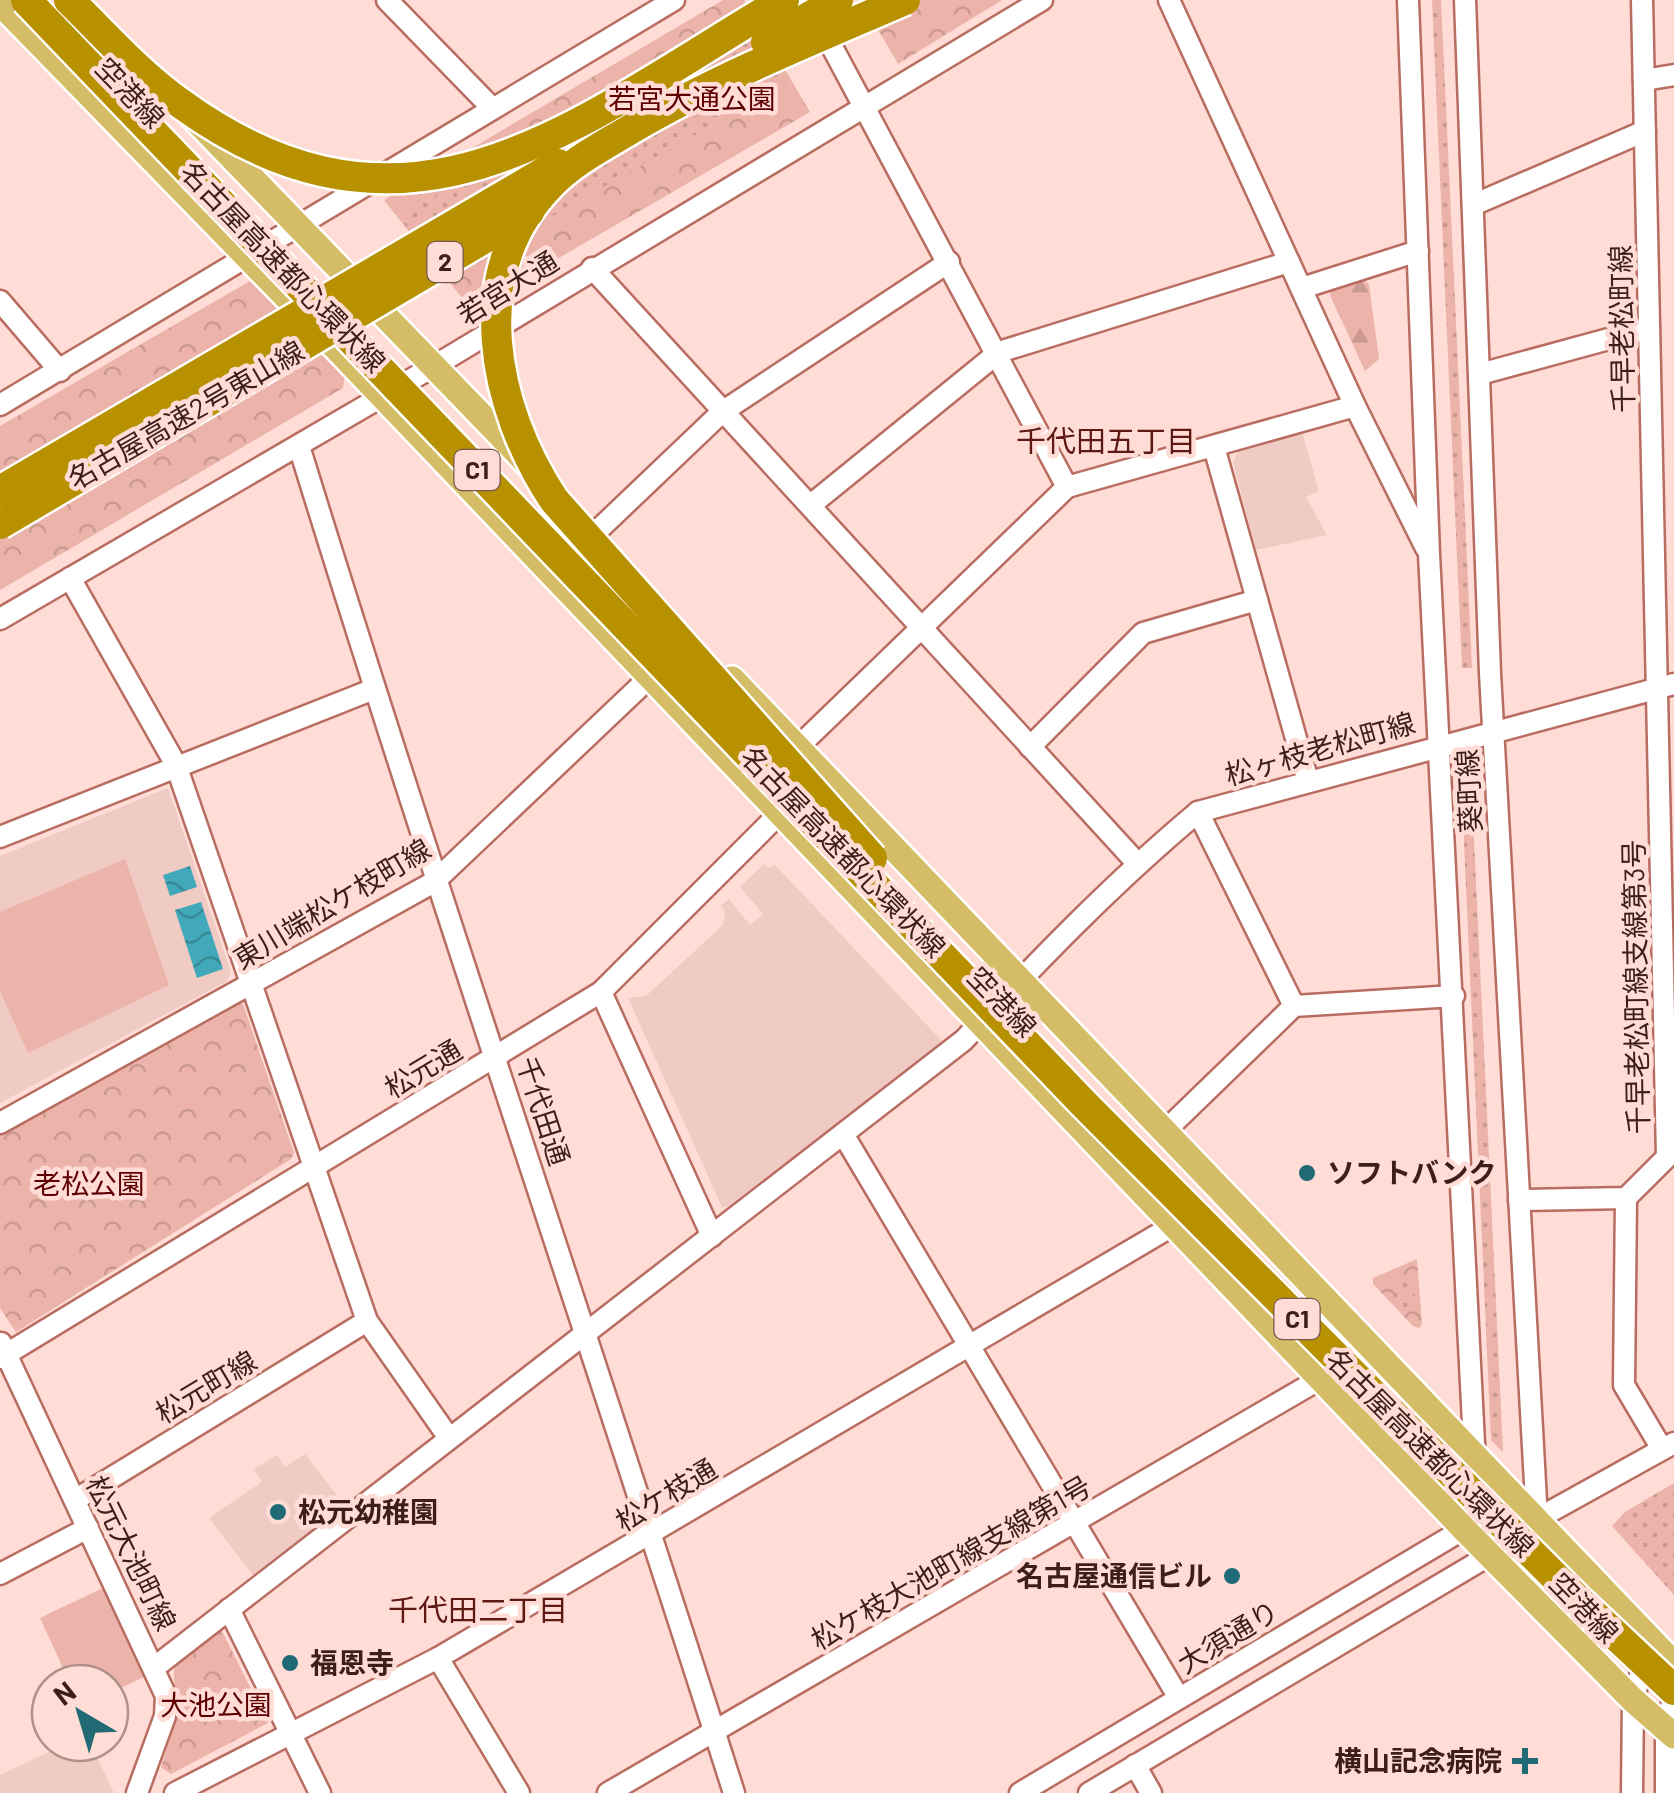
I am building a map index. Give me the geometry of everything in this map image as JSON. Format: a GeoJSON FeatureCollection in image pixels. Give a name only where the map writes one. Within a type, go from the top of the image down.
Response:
{"type":"FeatureCollection","features":[{"type":"Feature","properties":{"kind":"highway","name":"名古屋高速都心環状線"},"geometry":{"type":"LineString","coordinates":[[26,0],[927,940],[1288,1310],[1674,1692]]}},
{"type":"Feature","properties":{"kind":"highway"},"geometry":{"type":"LineString","coordinates":[[69,0],[179,103],[258,150],[340,178],[403,181],[492,163],[554,136],[784,0]]}},
{"type":"Feature","properties":{"kind":"highway","name":"名古屋高速2号東山線"},"geometry":{"type":"LineString","coordinates":[[0,491],[838,0]]}},
{"type":"Feature","properties":{"kind":"highway","name":"名古屋高速2号東山線"},"geometry":{"type":"LineString","coordinates":[[0,524],[889,0]]}},
{"type":"Feature","properties":{"kind":"highway"},"geometry":{"type":"LineString","coordinates":[[905,0],[704,89],[565,172],[531,208],[510,249],[498,294],[496,340],[512,422],[554,500],[820,794],[898,890],[927,940]]}},
{"type":"Feature","properties":{"kind":"main road","name":"空港線"},"geometry":{"type":"LineString","coordinates":[[82,0],[294,226],[436,365],[1674,1664]]}},
{"type":"Feature","properties":{"kind":"main road","name":"空港線"},"geometry":{"type":"LineString","coordinates":[[0,3],[1464,1529],[1632,1700],[1670,1733]]}},
{"type":"Feature","properties":{"kind":"street"},"geometry":{"type":"LineString","coordinates":[[388,0],[492,108]]}},
{"type":"Feature","properties":{"kind":"street"},"geometry":{"type":"LineString","coordinates":[[0,405],[674,0]]}},
{"type":"Feature","properties":{"kind":"street"},"geometry":{"type":"LineString","coordinates":[[807,0],[1067,487]]}},
{"type":"Feature","properties":{"kind":"street","name":"若宮大通"},"geometry":{"type":"LineString","coordinates":[[0,619],[436,365],[1042,0]]}},
{"type":"Feature","properties":{"kind":"street"},"geometry":{"type":"LineString","coordinates":[[1169,0],[1355,406],[1429,554]]}},
{"type":"Feature","properties":{"kind":"street","name":"葵町線"},"geometry":{"type":"LineString","coordinates":[[1408,0],[1429,554],[1476,1457],[1464,1529]]}},
{"type":"Feature","properties":{"kind":"street","name":"葵町線"},"geometry":{"type":"LineString","coordinates":[[1466,0],[1493,730],[1538,1519]]}},
{"type":"Feature","properties":{"kind":"street","name":"千早老松町線"},"geometry":{"type":"LineString","coordinates":[[1642,0],[1657,658],[1664,694]]}},
{"type":"Feature","properties":{"kind":"street"},"geometry":{"type":"LineString","coordinates":[[1644,80],[1674,75]]}},
{"type":"Feature","properties":{"kind":"street"},"geometry":{"type":"LineString","coordinates":[[1473,204],[1645,131]]}},
{"type":"Feature","properties":{"kind":"street"},"geometry":{"type":"LineString","coordinates":[[1302,288],[1418,251]]}},
{"type":"Feature","properties":{"kind":"street"},"geometry":{"type":"LineString","coordinates":[[594,534],[722,412],[949,262]]}},
{"type":"Feature","properties":{"kind":"street"},"geometry":{"type":"LineString","coordinates":[[812,504],[998,352],[1289,262]]}},
{"type":"Feature","properties":{"kind":"street"},"geometry":{"type":"LineString","coordinates":[[592,268],[1138,863]]}},
{"type":"Feature","properties":{"kind":"street"},"geometry":{"type":"LineString","coordinates":[[0,301],[60,371]]}},
{"type":"Feature","properties":{"kind":"street"},"geometry":{"type":"LineString","coordinates":[[1480,374],[1649,328]]}},
{"type":"Feature","properties":{"kind":"street"},"geometry":{"type":"LineString","coordinates":[[797,748],[1067,487],[1355,406]]}},
{"type":"Feature","properties":{"kind":"street","name":"千代田通"},"geometry":{"type":"LineString","coordinates":[[299,446],[434,882],[587,1332],[734,1793]]}},
{"type":"Feature","properties":{"kind":"street"},"geometry":{"type":"LineString","coordinates":[[1214,446],[1308,782]]}},
{"type":"Feature","properties":{"kind":"street"},"geometry":{"type":"LineString","coordinates":[[70,578],[176,765],[367,1321],[449,1438]]}},
{"type":"Feature","properties":{"kind":"street"},"geometry":{"type":"LineString","coordinates":[[1030,747],[1143,633],[1258,600]]}},
{"type":"Feature","properties":{"kind":"street","name":"東川端松ケ枝町線"},"geometry":{"type":"LineString","coordinates":[[0,1123],[434,882],[650,677]]}},
{"type":"Feature","properties":{"kind":"street"},"geometry":{"type":"LineString","coordinates":[[0,837],[374,689]]}},
{"type":"Feature","properties":{"kind":"street","name":"松ヶ枝老松町線"},"geometry":{"type":"LineString","coordinates":[[155,1667],[981,1023],[1018,978],[1138,863],[1198,812],[1493,730],[1664,694]]}},
{"type":"Feature","properties":{"kind":"street","name":"千早老松町線支線第3号"},"geometry":{"type":"LineString","coordinates":[[1626,1198],[1666,1157],[1664,694]]}},
{"type":"Feature","properties":{"kind":"street","name":"松元通"},"geometry":{"type":"LineString","coordinates":[[2,1351],[601,992],[778,814],[797,748]]}},
{"type":"Feature","properties":{"kind":"street"},"geometry":{"type":"LineString","coordinates":[[1198,812],[1294,1006]]}},
{"type":"Feature","properties":{"kind":"street"},"geometry":{"type":"LineString","coordinates":[[601,992],[712,1236]]}},
{"type":"Feature","properties":{"kind":"street"},"geometry":{"type":"LineString","coordinates":[[1166,1130],[1294,1006],[1454,996]]}},
{"type":"Feature","properties":{"kind":"street"},"geometry":{"type":"LineString","coordinates":[[843,1134],[1179,1698]]}},
{"type":"Feature","properties":{"kind":"street"},"geometry":{"type":"LineString","coordinates":[[1088,1793],[1490,1555],[1538,1519],[1668,1446],[1624,1385],[1626,1198],[1519,1200]]}},
{"type":"Feature","properties":{"kind":"street","name":"松ケ枝通"},"geometry":{"type":"LineString","coordinates":[[175,1793],[438,1658],[650,1537],[1174,1225]]}},
{"type":"Feature","properties":{"kind":"street","name":"松元町線"},"geometry":{"type":"LineString","coordinates":[[75,1500],[367,1321]]}},
{"type":"Feature","properties":{"kind":"street","name":"松元大池町線"},"geometry":{"type":"LineString","coordinates":[[2,1351],[166,1696],[165,1716],[137,1793]]}},
{"type":"Feature","properties":{"kind":"street","name":"松ケ枝大池町線支線第1号"},"geometry":{"type":"LineString","coordinates":[[608,1793],[1320,1379]]}},
{"type":"Feature","properties":{"kind":"street"},"geometry":{"type":"LineString","coordinates":[[1464,1529],[1538,1519]]}},
{"type":"Feature","properties":{"kind":"street"},"geometry":{"type":"LineString","coordinates":[[0,1574],[88,1528]]}},
{"type":"Feature","properties":{"kind":"street","name":"大須通り"},"geometry":{"type":"LineString","coordinates":[[1020,1793],[1464,1529]]}},
{"type":"Feature","properties":{"kind":"street"},"geometry":{"type":"LineString","coordinates":[[229,1609],[320,1793]]}},
{"type":"Feature","properties":{"kind":"street"},"geometry":{"type":"LineString","coordinates":[[1632,1793],[1632,1700],[1650,1642]]}},
{"type":"Feature","properties":{"kind":"street"},"geometry":{"type":"LineString","coordinates":[[438,1658],[519,1793]]}},
{"type":"Feature","properties":{"kind":"street"},"geometry":{"type":"LineString","coordinates":[[1665,1790],[1674,1692]]}},
{"type":"Feature","properties":{"kind":"street"},"geometry":{"type":"LineString","coordinates":[[1135,1766],[1151,1793]]}},
{"type":"Feature","properties":{"kind":"shaded area"},"geometry":{"type":"Polygon","coordinates":[[[1302,432],[1319,491],[1306,497],[1327,535],[1256,550],[1233,462],[1240,448],[1302,432]]]}},
{"type":"Feature","properties":{"kind":"shaded area"},"geometry":{"type":"Polygon","coordinates":[[[168,788],[231,972],[227,981],[0,1103],[0,856],[168,788]]]}},
{"type":"Feature","properties":{"kind":"shaded area"},"geometry":{"type":"Polygon","coordinates":[[[764,864],[769,868],[775,865],[942,1041],[728,1207],[722,1207],[628,998],[646,996],[723,925],[725,912],[721,906],[729,899],[750,925],[763,914],[740,887],[764,864]]]}},
{"type":"Feature","properties":{"kind":"shaded area","name":"松元幼稚園"},"geometry":{"type":"Polygon","coordinates":[[[305,1454],[346,1507],[255,1578],[209,1518],[262,1482],[254,1469],[277,1455],[285,1467],[305,1454]]]}},
{"type":"Feature","properties":{"kind":"shaded area"},"geometry":{"type":"Polygon","coordinates":[[[30,1761],[100,1763],[114,1793],[0,1793],[0,1775],[30,1761]]]}},
{"type":"Feature","properties":{"kind":"green space","name":"若宮大通公園"},"geometry":{"type":"Polygon","coordinates":[[[723,0],[744,0],[810,112],[471,309],[384,200],[723,0]]]}},
{"type":"Feature","properties":{"kind":"green space"},"geometry":{"type":"Polygon","coordinates":[[[861,0],[1002,0],[898,64],[861,0]]]}},
{"type":"Feature","properties":{"kind":"green space"},"geometry":{"type":"Polygon","coordinates":[[[1432,0],[1441,0],[1472,668],[1462,668],[1432,0]]]}},
{"type":"Feature","properties":{"kind":"green space"},"geometry":{"type":"Polygon","coordinates":[[[747,5],[791,80],[446,277],[399,218],[747,5]]]}},
{"type":"Feature","properties":{"kind":"green space"},"geometry":{"type":"Polygon","coordinates":[[[1363,278],[1369,285],[1379,359],[1365,371],[1330,295],[1331,289],[1363,278]]]}},
{"type":"Feature","properties":{"kind":"green space"},"geometry":{"type":"Polygon","coordinates":[[[250,281],[259,284],[345,375],[343,388],[0,590],[0,426],[250,281]]]}},
{"type":"Feature","properties":{"kind":"green space"},"geometry":{"type":"Polygon","coordinates":[[[1462,798],[1472,798],[1503,1452],[1491,1440],[1462,798]]]}},
{"type":"Feature","properties":{"kind":"green space"},"geometry":{"type":"Polygon","coordinates":[[[125,859],[169,985],[28,1053],[0,991],[0,912],[125,859]]]}},
{"type":"Feature","properties":{"kind":"green space","name":"老松公園"},"geometry":{"type":"Polygon","coordinates":[[[237,1002],[243,1004],[294,1153],[291,1159],[16,1332],[0,1308],[0,1134],[237,1002]]]}},
{"type":"Feature","properties":{"kind":"green space"},"geometry":{"type":"Polygon","coordinates":[[[1417,1259],[1422,1324],[1419,1328],[1373,1284],[1373,1278],[1417,1259]]]}},
{"type":"Feature","properties":{"kind":"green space"},"geometry":{"type":"Polygon","coordinates":[[[1403,1278],[1415,1295],[1411,1311],[1402,1308],[1394,1293],[1397,1279],[1403,1278]]]}},
{"type":"Feature","properties":{"kind":"green space"},"geometry":{"type":"Polygon","coordinates":[[[1674,1483],[1674,1595],[1612,1526],[1625,1512],[1674,1483]]]}},
{"type":"Feature","properties":{"kind":"green space"},"geometry":{"type":"Polygon","coordinates":[[[105,1587],[146,1676],[130,1684],[130,1663],[61,1663],[40,1618],[105,1587]]]}},
{"type":"Feature","properties":{"kind":"green space","name":"大池公園"},"geometry":{"type":"Polygon","coordinates":[[[221,1629],[268,1723],[171,1774],[161,1767],[175,1722],[174,1666],[221,1629]]]}},
{"type":"Feature","properties":{"kind":"water"},"geometry":{"type":"Polygon","coordinates":[[[190,866],[197,887],[170,896],[163,875],[190,866]]]}},
{"type":"Feature","properties":{"kind":"water"},"geometry":{"type":"Polygon","coordinates":[[[201,902],[223,969],[197,978],[175,910],[201,902]]]}},
{"type":"Feature","properties":{"kind":"place","name":"ソフトバンク"},"geometry":{"type":"Point","coordinates":[1307,1173]}},
{"type":"Feature","properties":{"kind":"place","name":"松元幼稚園"},"geometry":{"type":"Point","coordinates":[278,1512]}},
{"type":"Feature","properties":{"kind":"place","name":"名古屋通信ビル"},"geometry":{"type":"Point","coordinates":[1232,1576]}},
{"type":"Feature","properties":{"kind":"place","name":"福恩寺"},"geometry":{"type":"Point","coordinates":[290,1663]}},
{"type":"Feature","properties":{"kind":"place","name":"横山記念病院"},"geometry":{"type":"Point","coordinates":[1525,1761]}},
{"type":"Feature","properties":{"kind":"district","name":"千代田五丁目"},"geometry":{"type":"Point","coordinates":[1106,442]}},
{"type":"Feature","properties":{"kind":"district","name":"千代田二丁目"},"geometry":{"type":"Point","coordinates":[478,1611]}}]}
